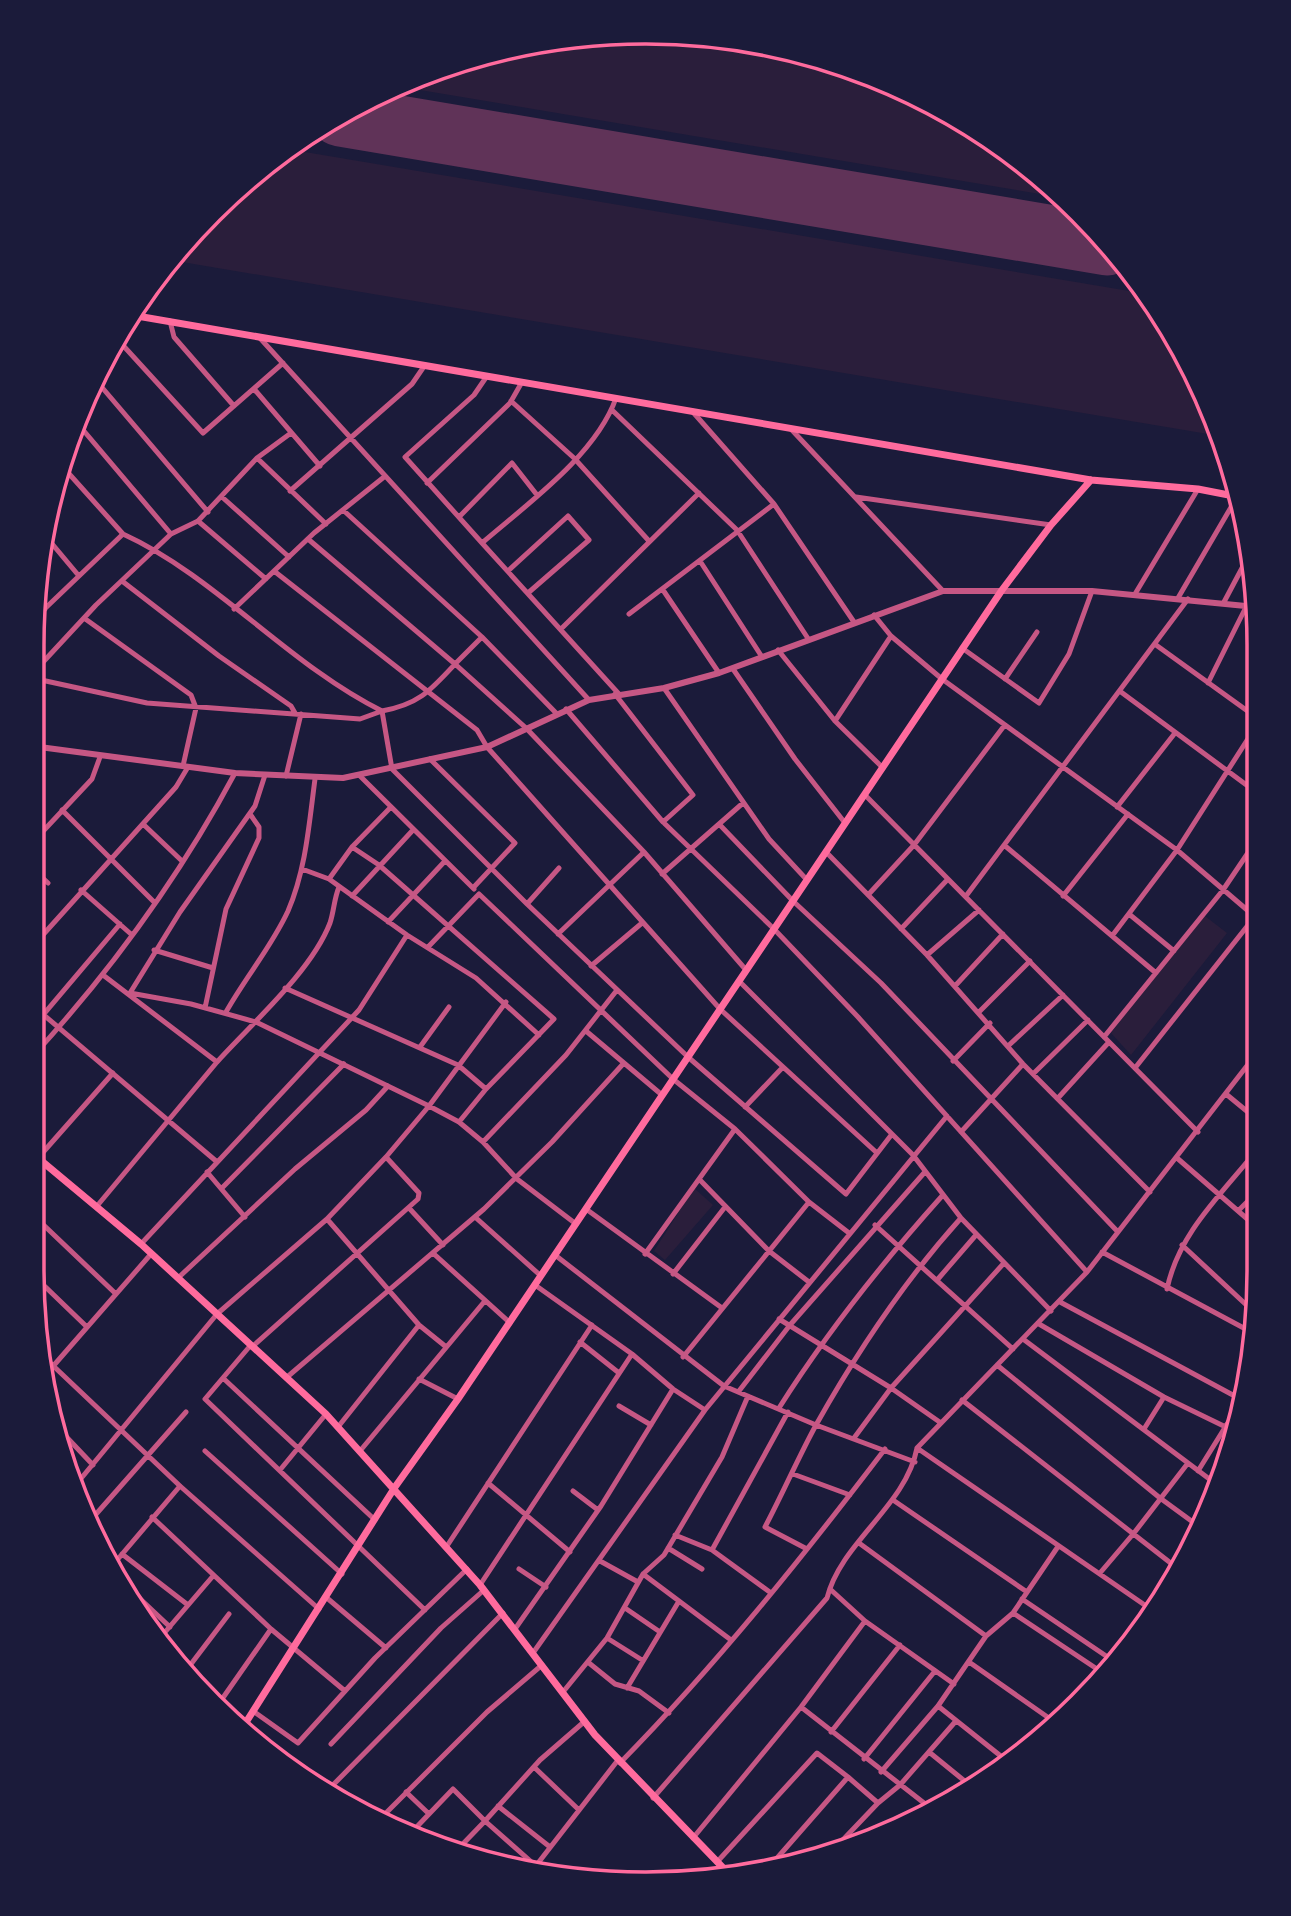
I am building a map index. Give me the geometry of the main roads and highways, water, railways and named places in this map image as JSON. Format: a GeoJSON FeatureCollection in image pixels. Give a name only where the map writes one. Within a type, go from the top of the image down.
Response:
{"type":"FeatureCollection","features":[{"type":"Feature","properties":{"kind":"main road"},"geometry":{"type":"LineString","coordinates":[[141,317],[1091,480],[1198,489],[1228,495]]}},
{"type":"Feature","properties":{"kind":"main road"},"geometry":{"type":"LineString","coordinates":[[247,1721],[395,1488],[535,1285],[962,648],[1051,525],[1091,480]]}},
{"type":"Feature","properties":{"kind":"main road"},"geometry":{"type":"LineString","coordinates":[[44,1162],[141,1244],[326,1414],[467,1569],[584,1721],[653,1798],[721,1867]]}}]}
